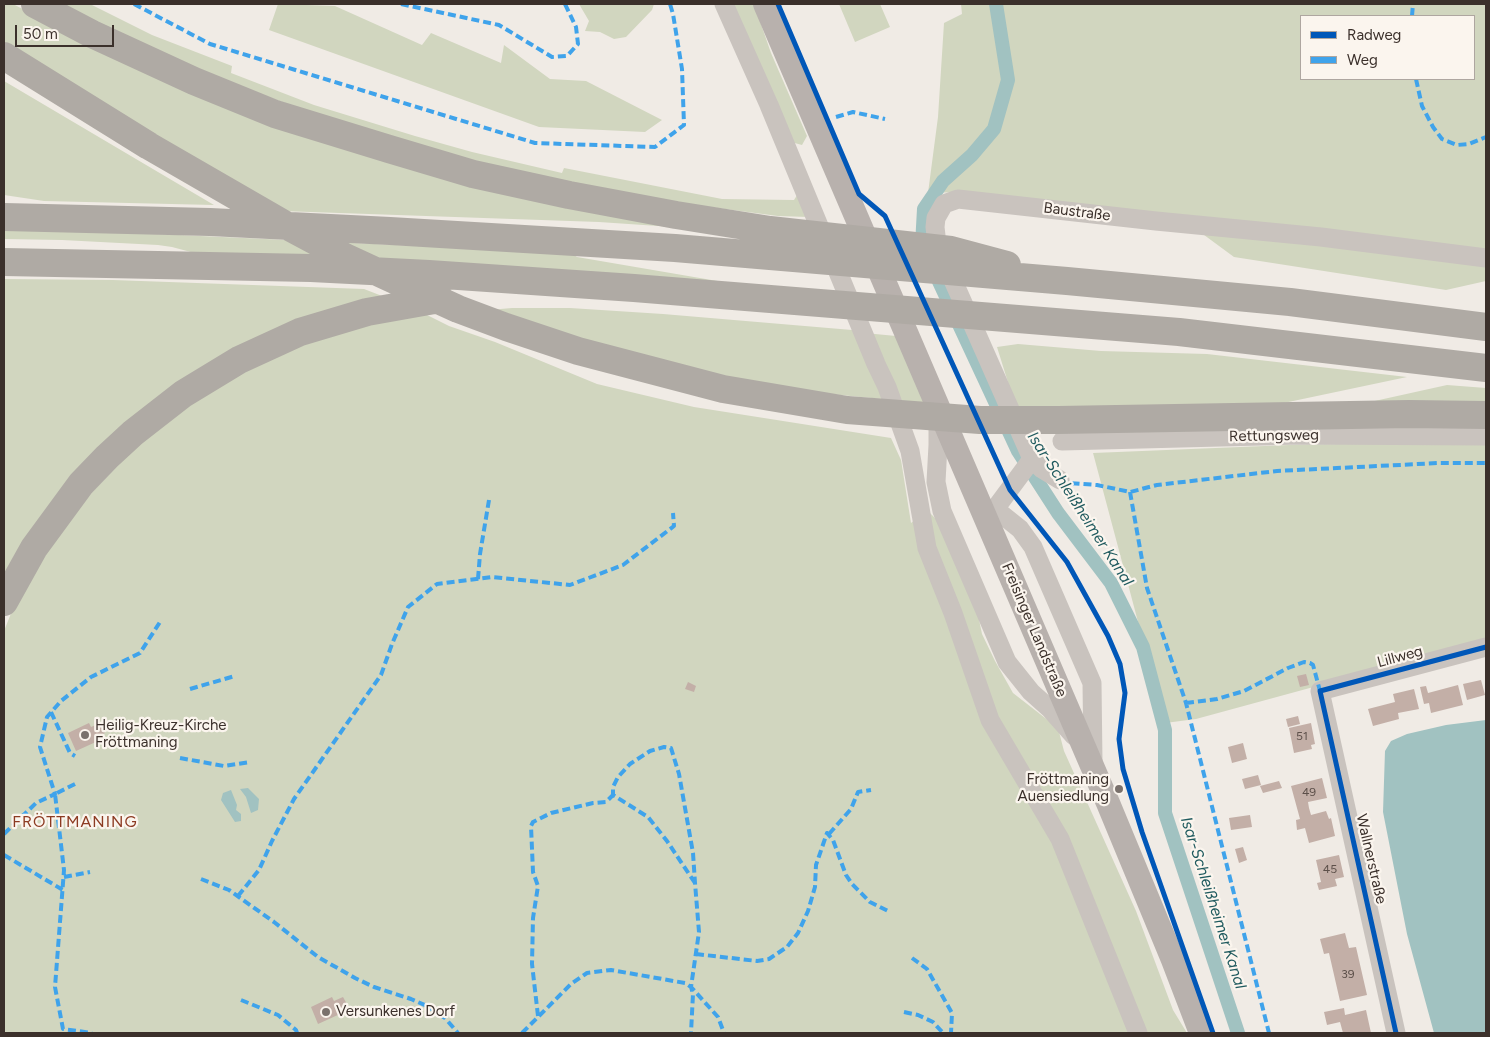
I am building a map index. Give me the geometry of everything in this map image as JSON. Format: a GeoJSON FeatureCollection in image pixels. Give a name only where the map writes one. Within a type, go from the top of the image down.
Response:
{"type":"FeatureCollection","features":[{"type":"Feature","properties":{"kind":"highway"},"geometry":{"type":"LineString","coordinates":[[35,4],[92,34],[194,81],[275,114],[473,174],[569,195],[676,215],[787,232],[1067,281],[1290,302],[1486,327]]}},
{"type":"Feature","properties":{"kind":"highway"},"geometry":{"type":"LineString","coordinates":[[4,56],[149,146],[347,258],[458,309],[506,328],[578,352],[723,389],[847,410],[980,420],[1060,431],[1322,414],[1486,415]]}},
{"type":"Feature","properties":{"kind":"highway"},"geometry":{"type":"LineString","coordinates":[[4,217],[210,222],[390,231],[675,248],[798,259],[955,261]]}},
{"type":"Feature","properties":{"kind":"highway"},"geometry":{"type":"LineString","coordinates":[[4,262],[312,268],[634,288],[1179,332],[1486,368]]}},
{"type":"Feature","properties":{"kind":"highway"},"geometry":{"type":"LineString","coordinates":[[4,602],[34,548],[53,520],[81,484],[107,457],[183,394],[239,360],[300,332],[359,314],[397,306],[463,295],[529,293],[607,298],[634,288]]}},
{"type":"Feature","properties":{"kind":"main road","name":"Freisinger Landstraße"},"geometry":{"type":"LineString","coordinates":[[765,4],[937,405],[989,511],[1088,758],[1173,960],[1201,1033]]}},
{"type":"Feature","properties":{"kind":"street"},"geometry":{"type":"LineString","coordinates":[[724,4],[769,105],[887,387],[910,451],[928,548],[990,720],[1060,839],[1138,1033]]}},
{"type":"Feature","properties":{"kind":"street","name":"Baustraße"},"geometry":{"type":"LineString","coordinates":[[1060,480],[1031,460],[938,244],[935,227],[936,218],[944,204],[958,199],[1321,237],[1486,258]]}},
{"type":"Feature","properties":{"kind":"street"},"geometry":{"type":"LineString","coordinates":[[937,405],[938,445],[936,482],[942,511],[1007,662],[1031,692],[1050,709],[1088,758]]}},
{"type":"Feature","properties":{"kind":"street","name":"Rettungsweg"},"geometry":{"type":"LineString","coordinates":[[1060,431],[1486,436]]}},
{"type":"Feature","properties":{"kind":"street"},"geometry":{"type":"LineString","coordinates":[[1031,460],[989,511],[1020,529],[1033,547],[1092,682],[1088,758]]}},
{"type":"Feature","properties":{"kind":"street","name":"Lillweg"},"geometry":{"type":"LineString","coordinates":[[1320,691],[1486,647]]}},
{"type":"Feature","properties":{"kind":"street","name":"Wallnerstraße"},"geometry":{"type":"LineString","coordinates":[[1320,691],[1396,1033]]}},
{"type":"Feature","properties":{"kind":"green space"},"geometry":{"type":"Polygon","coordinates":[[[4,4],[13,4],[97,48],[673,227],[599,222],[282,211],[4,51],[4,4]]]}},
{"type":"Feature","properties":{"kind":"green space"},"geometry":{"type":"Polygon","coordinates":[[[60,4],[90,4],[152,35],[232,66],[231,73],[314,105],[415,136],[472,152],[562,173],[564,168],[722,199],[794,200],[799,192],[809,217],[778,216],[657,200],[514,172],[334,120],[251,91],[180,61],[60,4]]]}},
{"type":"Feature","properties":{"kind":"green space"},"geometry":{"type":"Polygon","coordinates":[[[278,4],[335,6],[422,45],[431,33],[501,63],[504,45],[550,79],[586,81],[662,120],[645,132],[539,127],[269,30],[278,4]]]}},
{"type":"Feature","properties":{"kind":"green space"},"geometry":{"type":"Polygon","coordinates":[[[579,4],[654,4],[652,10],[626,37],[614,39],[600,32],[585,31],[589,21],[579,4]]]}},
{"type":"Feature","properties":{"kind":"green space"},"geometry":{"type":"Polygon","coordinates":[[[732,4],[754,4],[771,53],[807,136],[802,145],[791,142],[732,4]]]}},
{"type":"Feature","properties":{"kind":"green space"},"geometry":{"type":"Polygon","coordinates":[[[839,4],[880,4],[890,27],[855,42],[839,4]]]}},
{"type":"Feature","properties":{"kind":"green space"},"geometry":{"type":"Polygon","coordinates":[[[961,4],[1486,4],[1486,281],[1446,290],[1234,257],[1181,218],[960,192],[928,193],[938,117],[944,23],[962,14],[961,4]]]}},
{"type":"Feature","properties":{"kind":"green space"},"geometry":{"type":"Polygon","coordinates":[[[4,81],[214,205],[44,201],[4,195],[4,81]]]}},
{"type":"Feature","properties":{"kind":"green space"},"geometry":{"type":"Polygon","coordinates":[[[4,227],[571,253],[577,257],[729,283],[202,255],[158,245],[4,239],[4,227]]]}},
{"type":"Feature","properties":{"kind":"green space"},"geometry":{"type":"Polygon","coordinates":[[[4,279],[113,280],[364,289],[395,301],[175,394],[4,591],[4,279]]]}},
{"type":"Feature","properties":{"kind":"green space"},"geometry":{"type":"Polygon","coordinates":[[[570,308],[663,314],[852,330],[854,332],[896,336],[925,403],[840,395],[692,375],[489,310],[570,308]]]}},
{"type":"Feature","properties":{"kind":"green space"},"geometry":{"type":"Polygon","coordinates":[[[423,313],[449,326],[495,342],[597,384],[694,407],[891,438],[901,460],[911,523],[927,510],[942,525],[972,586],[982,634],[1013,693],[1058,728],[1064,751],[1136,911],[1173,1010],[1187,1033],[4,1033],[4,631],[12,611],[30,578],[75,511],[134,449],[182,410],[269,359],[319,339],[359,326],[423,313]]]}},
{"type":"Feature","properties":{"kind":"green space"},"geometry":{"type":"Polygon","coordinates":[[[1018,344],[1101,351],[1207,354],[1407,377],[1260,408],[1016,408],[997,347],[1018,344]]]}},
{"type":"Feature","properties":{"kind":"green space"},"geometry":{"type":"Polygon","coordinates":[[[1447,385],[1486,388],[1486,408],[1352,406],[1447,385]]]}},
{"type":"Feature","properties":{"kind":"green space"},"geometry":{"type":"Polygon","coordinates":[[[1486,443],[1486,640],[1196,719],[1165,723],[1093,453],[1289,445],[1486,443]]]}},
{"type":"Feature","properties":{"kind":"water"},"geometry":{"type":"Polygon","coordinates":[[[1486,720],[1486,1033],[1434,1033],[1407,934],[1383,812],[1385,751],[1391,741],[1407,734],[1446,725],[1486,720]]]}},
{"type":"Feature","properties":{"kind":"water"},"geometry":{"type":"Polygon","coordinates":[[[248,788],[259,799],[258,810],[251,813],[246,797],[240,789],[248,788]]]}},
{"type":"Feature","properties":{"kind":"water"},"geometry":{"type":"Polygon","coordinates":[[[231,790],[237,805],[236,810],[241,814],[241,821],[235,822],[221,800],[223,793],[231,790]]]}},
{"type":"Feature","properties":{"kind":"building"},"geometry":{"type":"Polygon","coordinates":[[[1306,674],[1309,685],[1300,687],[1297,676],[1306,674]]]}},
{"type":"Feature","properties":{"kind":"building"},"geometry":{"type":"Polygon","coordinates":[[[1481,680],[1485,695],[1467,700],[1463,684],[1481,680]]]}},
{"type":"Feature","properties":{"kind":"building"},"geometry":{"type":"Polygon","coordinates":[[[688,682],[696,686],[694,692],[685,689],[688,682]]]}},
{"type":"Feature","properties":{"kind":"building"},"geometry":{"type":"Polygon","coordinates":[[[1458,685],[1463,705],[1431,713],[1429,703],[1424,704],[1420,687],[1426,686],[1428,693],[1458,685]]]}},
{"type":"Feature","properties":{"kind":"building"},"geometry":{"type":"Polygon","coordinates":[[[1414,689],[1419,709],[1398,713],[1399,719],[1373,726],[1368,709],[1395,702],[1393,694],[1414,689]]]}},
{"type":"Feature","properties":{"kind":"building"},"geometry":{"type":"Polygon","coordinates":[[[1298,716],[1300,724],[1288,727],[1286,719],[1298,716]]]}},
{"type":"Feature","properties":{"kind":"building","name":"Heilig-Kreuz-Kirche Fröttmaning"},"geometry":{"type":"Polygon","coordinates":[[[89,723],[91,727],[101,723],[105,733],[96,737],[98,741],[76,751],[68,733],[89,723]]]}},
{"type":"Feature","properties":{"kind":"building"},"geometry":{"type":"Polygon","coordinates":[[[1311,723],[1315,744],[1311,745],[1312,749],[1294,753],[1289,728],[1311,723]]]}},
{"type":"Feature","properties":{"kind":"building"},"geometry":{"type":"Polygon","coordinates":[[[1243,743],[1247,759],[1232,763],[1228,747],[1243,743]]]}},
{"type":"Feature","properties":{"kind":"building"},"geometry":{"type":"Polygon","coordinates":[[[1258,775],[1261,785],[1245,789],[1242,779],[1258,775]]]}},
{"type":"Feature","properties":{"kind":"building"},"geometry":{"type":"Polygon","coordinates":[[[1322,778],[1327,798],[1308,802],[1309,808],[1311,815],[1326,811],[1329,819],[1331,818],[1335,836],[1309,843],[1305,828],[1297,830],[1296,820],[1300,819],[1291,786],[1322,778]]]}},
{"type":"Feature","properties":{"kind":"building"},"geometry":{"type":"Polygon","coordinates":[[[1279,781],[1282,788],[1263,793],[1260,786],[1279,781]]]}},
{"type":"Feature","properties":{"kind":"building"},"geometry":{"type":"Polygon","coordinates":[[[1250,815],[1252,827],[1231,830],[1229,818],[1250,815]]]}},
{"type":"Feature","properties":{"kind":"building"},"geometry":{"type":"Polygon","coordinates":[[[1243,847],[1247,860],[1239,863],[1235,849],[1243,847]]]}},
{"type":"Feature","properties":{"kind":"building"},"geometry":{"type":"Polygon","coordinates":[[[1339,855],[1344,877],[1335,879],[1337,886],[1319,890],[1317,883],[1321,882],[1316,860],[1339,855]]]}},
{"type":"Feature","properties":{"kind":"building"},"geometry":{"type":"Polygon","coordinates":[[[1345,933],[1349,948],[1356,947],[1367,995],[1340,1001],[1329,953],[1324,954],[1320,939],[1345,933]]]}},
{"type":"Feature","properties":{"kind":"building","name":"Versunkenes Dorf"},"geometry":{"type":"Polygon","coordinates":[[[332,997],[334,1001],[343,997],[348,1006],[338,1010],[340,1014],[318,1024],[311,1007],[332,997]]]}},
{"type":"Feature","properties":{"kind":"building"},"geometry":{"type":"Polygon","coordinates":[[[1344,1008],[1345,1015],[1366,1010],[1371,1033],[1343,1033],[1340,1022],[1327,1025],[1324,1012],[1344,1008]]]}},
{"type":"Feature","properties":{"kind":"waterway","name":"Isar-Schleißheimer Kanal"},"geometry":{"type":"LineString","coordinates":[[996,4],[1008,80],[994,129],[972,155],[943,181],[924,209],[922,245],[1018,451],[1058,513],[1111,583],[1143,647],[1165,730],[1165,813],[1238,1033]]}},
{"type":"Feature","properties":{"kind":"marked path"},"geometry":{"type":"LineString","coordinates":[[134,4],[210,44],[535,143],[655,147],[684,125],[682,69],[670,4]]}},
{"type":"Feature","properties":{"kind":"marked path"},"geometry":{"type":"LineString","coordinates":[[401,4],[499,25],[552,57],[567,56],[578,44],[576,27],[565,4]]}},
{"type":"Feature","properties":{"kind":"marked path"},"geometry":{"type":"LineString","coordinates":[[1412,15],[1413,4]]}},
{"type":"Feature","properties":{"kind":"marked path"},"geometry":{"type":"LineString","coordinates":[[1416,80],[1422,106],[1442,139],[1457,145],[1469,144],[1486,137]]}},
{"type":"Feature","properties":{"kind":"marked path"},"geometry":{"type":"LineString","coordinates":[[836,117],[853,112],[885,119]]}},
{"type":"Feature","properties":{"kind":"marked path"},"geometry":{"type":"LineString","coordinates":[[1060,480],[1130,492],[1157,485],[1277,471],[1439,463],[1486,463]]}},
{"type":"Feature","properties":{"kind":"marked path"},"geometry":{"type":"LineString","coordinates":[[1130,492],[1147,588],[1186,703],[1269,1033]]}},
{"type":"Feature","properties":{"kind":"marked path"},"geometry":{"type":"LineString","coordinates":[[478,579],[489,500]]}},
{"type":"Feature","properties":{"kind":"marked path"},"geometry":{"type":"LineString","coordinates":[[238,896],[259,870],[294,799],[381,675],[408,607],[437,584],[492,577],[570,585],[623,565],[674,526],[673,513]]}},
{"type":"Feature","properties":{"kind":"marked path"},"geometry":{"type":"LineString","coordinates":[[4,834],[36,803],[55,794],[40,747],[47,717],[61,701],[91,677],[140,653],[160,622]]}},
{"type":"Feature","properties":{"kind":"marked path"},"geometry":{"type":"LineString","coordinates":[[1186,703],[1217,699],[1244,691],[1288,668],[1304,662],[1313,665],[1320,691]]}},
{"type":"Feature","properties":{"kind":"marked path"},"geometry":{"type":"LineString","coordinates":[[190,689],[235,676]]}},
{"type":"Feature","properties":{"kind":"marked path"},"geometry":{"type":"LineString","coordinates":[[51,712],[70,753],[75,756]]}},
{"type":"Feature","properties":{"kind":"marked path"},"geometry":{"type":"LineString","coordinates":[[695,883],[667,841],[648,817],[613,795],[613,787],[618,777],[630,764],[650,751],[664,747],[671,748],[679,774],[693,853],[699,932],[691,987],[718,1017],[724,1033]]}},
{"type":"Feature","properties":{"kind":"marked path"},"geometry":{"type":"LineString","coordinates":[[180,758],[224,766],[250,762]]}},
{"type":"Feature","properties":{"kind":"marked path"},"geometry":{"type":"LineString","coordinates":[[75,784],[55,794],[64,870],[55,987],[63,1029],[92,1033]]}},
{"type":"Feature","properties":{"kind":"marked path"},"geometry":{"type":"LineString","coordinates":[[829,834],[851,809],[858,792],[871,790]]}},
{"type":"Feature","properties":{"kind":"marked path"},"geometry":{"type":"LineString","coordinates":[[538,1016],[532,964],[533,918],[538,886],[533,872],[531,826],[533,822],[551,813],[593,803],[606,802],[613,795]]}},
{"type":"Feature","properties":{"kind":"marked path"},"geometry":{"type":"LineString","coordinates":[[696,954],[757,961],[769,959],[787,947],[798,933],[808,911],[815,887],[816,865],[827,833],[833,840],[846,875],[852,884],[870,902],[888,911]]}},
{"type":"Feature","properties":{"kind":"marked path"},"geometry":{"type":"LineString","coordinates":[[4,855],[63,890]]}},
{"type":"Feature","properties":{"kind":"marked path"},"geometry":{"type":"LineString","coordinates":[[64,877],[90,872]]}},
{"type":"Feature","properties":{"kind":"marked path"},"geometry":{"type":"LineString","coordinates":[[201,879],[229,890],[318,957],[355,978],[374,987],[427,1006],[445,1018],[458,1033]]}},
{"type":"Feature","properties":{"kind":"marked path"},"geometry":{"type":"LineString","coordinates":[[912,958],[927,969],[952,1013],[951,1033]]}},
{"type":"Feature","properties":{"kind":"marked path"},"geometry":{"type":"LineString","coordinates":[[522,1033],[571,984],[587,973],[611,970],[685,983],[691,987],[693,994],[691,1033]]}},
{"type":"Feature","properties":{"kind":"marked path"},"geometry":{"type":"LineString","coordinates":[[241,1000],[278,1015],[297,1033]]}},
{"type":"Feature","properties":{"kind":"marked path"},"geometry":{"type":"LineString","coordinates":[[904,1012],[918,1015],[933,1022],[943,1033]]}},
{"type":"Feature","properties":{"kind":"cycle path"},"geometry":{"type":"LineString","coordinates":[[778,4],[859,194],[885,216],[1010,490],[1067,562],[1108,636],[1120,664],[1125,693],[1119,739],[1123,769],[1142,832],[1213,1033]]}},
{"type":"Feature","properties":{"kind":"cycle path"},"geometry":{"type":"LineString","coordinates":[[1396,1033],[1320,691],[1486,647]]}},
{"type":"Feature","properties":{"kind":"place","name":"Heilig-Kreuz-Kirche Fröttmaning"},"geometry":{"type":"Point","coordinates":[85,735]}},
{"type":"Feature","properties":{"kind":"place","name":"Fröttmaning Auensiedlung"},"geometry":{"type":"Point","coordinates":[1119,789]}},
{"type":"Feature","properties":{"kind":"place","name":"Versunkenes Dorf"},"geometry":{"type":"Point","coordinates":[326,1012]}},
{"type":"Feature","properties":{"kind":"district","name":"FRÖTTMANING"},"geometry":{"type":"Point","coordinates":[75,822]}}]}
